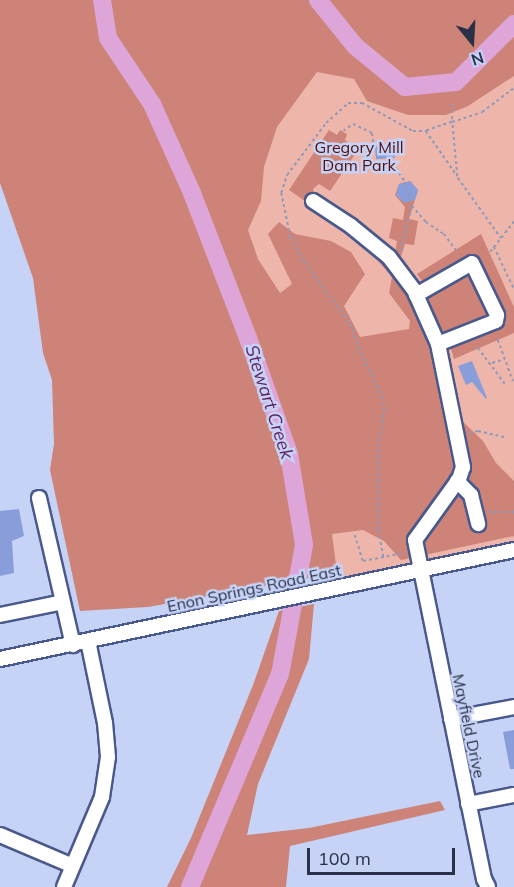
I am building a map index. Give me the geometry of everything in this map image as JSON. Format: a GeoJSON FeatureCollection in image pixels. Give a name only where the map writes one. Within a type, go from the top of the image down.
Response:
{"type":"FeatureCollection","features":[{"type":"Feature","properties":{"kind":"street"},"geometry":{"type":"LineString","coordinates":[[313,201],[351,226],[396,267],[416,295],[438,344],[463,467],[457,481],[415,540],[417,551]]}},
{"type":"Feature","properties":{"kind":"street"},"geometry":{"type":"LineString","coordinates":[[416,295],[472,263],[497,315],[496,321],[438,344]]}},
{"type":"Feature","properties":{"kind":"street"},"geometry":{"type":"LineString","coordinates":[[457,481],[471,495],[478,524]]}},
{"type":"Feature","properties":{"kind":"street"},"geometry":{"type":"LineString","coordinates":[[39,498],[73,645]]}},
{"type":"Feature","properties":{"kind":"street","name":"Enon Springs Road East"},"geometry":{"type":"LineString","coordinates":[[0,659],[514,550]]}},
{"type":"Feature","properties":{"kind":"street","name":"Mayfield Drive"},"geometry":{"type":"LineString","coordinates":[[417,551],[468,804],[484,879],[488,887]]}},
{"type":"Feature","properties":{"kind":"street"},"geometry":{"type":"LineString","coordinates":[[0,615],[63,602]]}},
{"type":"Feature","properties":{"kind":"street"},"geometry":{"type":"LineString","coordinates":[[64,887],[102,797],[108,757],[105,723],[88,641]]}},
{"type":"Feature","properties":{"kind":"street"},"geometry":{"type":"LineString","coordinates":[[451,719],[514,707]]}},
{"type":"Feature","properties":{"kind":"street"},"geometry":{"type":"LineString","coordinates":[[468,804],[514,795]]}},
{"type":"Feature","properties":{"kind":"street"},"geometry":{"type":"LineString","coordinates":[[0,835],[73,866]]}},
{"type":"Feature","properties":{"kind":"path"},"geometry":{"type":"LineString","coordinates":[[383,557],[378,530],[378,447],[384,411],[382,399],[359,350],[352,327],[303,261],[290,237],[281,193],[287,175],[326,123],[348,103],[362,103],[413,131],[426,131],[482,112],[514,88]]}},
{"type":"Feature","properties":{"kind":"path"},"geometry":{"type":"LineString","coordinates":[[453,104],[457,177]]}},
{"type":"Feature","properties":{"kind":"path"},"geometry":{"type":"LineString","coordinates":[[343,131],[353,124],[372,133],[374,145],[389,158],[405,182],[412,206],[426,222],[444,234],[456,250]]}},
{"type":"Feature","properties":{"kind":"path"},"geometry":{"type":"LineString","coordinates":[[426,131],[501,238]]}},
{"type":"Feature","properties":{"kind":"path"},"geometry":{"type":"LineString","coordinates":[[396,267],[412,206]]}},
{"type":"Feature","properties":{"kind":"path"},"geometry":{"type":"LineString","coordinates":[[489,252],[514,221]]}},
{"type":"Feature","properties":{"kind":"path"},"geometry":{"type":"LineString","coordinates":[[494,247],[514,289]]}},
{"type":"Feature","properties":{"kind":"path"},"geometry":{"type":"LineString","coordinates":[[498,340],[513,381]]}},
{"type":"Feature","properties":{"kind":"path"},"geometry":{"type":"LineString","coordinates":[[478,348],[505,384]]}},
{"type":"Feature","properties":{"kind":"path"},"geometry":{"type":"LineString","coordinates":[[490,363],[505,358]]}},
{"type":"Feature","properties":{"kind":"path"},"geometry":{"type":"LineString","coordinates":[[456,436],[478,431],[504,437]]}},
{"type":"Feature","properties":{"kind":"path"},"geometry":{"type":"LineString","coordinates":[[487,512],[514,512]]}},
{"type":"Feature","properties":{"kind":"path"},"geometry":{"type":"LineString","coordinates":[[355,535],[363,561],[417,551]]}},
{"type":"Feature","properties":{"kind":"green space","name":"Gregory Mill Dam Park"},"geometry":{"type":"Polygon","coordinates":[[[149,0],[514,0],[514,550],[331,588],[149,0]]]}},
{"type":"Feature","properties":{"kind":"shaded area"},"geometry":{"type":"Polygon","coordinates":[[[0,0],[514,0],[514,76],[468,106],[446,115],[408,115],[367,101],[354,79],[317,72],[277,127],[264,167],[261,201],[248,230],[258,259],[280,293],[292,284],[268,234],[279,222],[295,234],[331,241],[351,252],[365,274],[344,306],[360,337],[409,329],[410,321],[389,293],[392,277],[359,239],[289,190],[329,130],[337,135],[340,130],[347,134],[345,140],[358,150],[330,191],[319,184],[313,189],[316,196],[395,254],[397,241],[389,238],[393,218],[403,220],[405,207],[395,195],[399,184],[410,181],[418,190],[409,219],[418,221],[414,245],[405,244],[399,263],[416,285],[424,284],[417,274],[481,234],[514,307],[514,333],[454,359],[451,349],[444,351],[461,420],[483,441],[496,463],[514,481],[514,536],[401,560],[384,541],[363,530],[332,534],[337,573],[148,607],[80,611],[50,470],[54,444],[52,380],[43,353],[33,278],[0,183],[0,0]]]}},
{"type":"Feature","properties":{"kind":"shaded area"},"geometry":{"type":"Polygon","coordinates":[[[314,604],[309,659],[258,784],[247,835],[309,828],[440,801],[445,810],[290,846],[286,887],[167,887],[191,838],[253,685],[279,611],[314,604]]]}},
{"type":"Feature","properties":{"kind":"building"},"geometry":{"type":"Polygon","coordinates":[[[394,145],[395,158],[376,159],[375,146],[394,145]]]}},
{"type":"Feature","properties":{"kind":"building"},"geometry":{"type":"Polygon","coordinates":[[[410,181],[418,190],[415,200],[404,203],[396,195],[399,184],[410,181]]]}},
{"type":"Feature","properties":{"kind":"building"},"geometry":{"type":"Polygon","coordinates":[[[472,361],[486,399],[472,382],[466,385],[458,366],[472,361]]]}},
{"type":"Feature","properties":{"kind":"building"},"geometry":{"type":"Polygon","coordinates":[[[19,509],[24,536],[12,541],[14,573],[0,576],[0,511],[19,509]]]}},
{"type":"Feature","properties":{"kind":"building"},"geometry":{"type":"Polygon","coordinates":[[[514,730],[514,769],[510,769],[503,732],[514,730]]]}},
{"type":"Feature","properties":{"kind":"waterway","name":"Stewart Creek"},"geometry":{"type":"LineString","coordinates":[[102,0],[108,38],[152,104],[192,193],[248,338],[289,454],[304,545],[280,674],[190,887]]}},
{"type":"Feature","properties":{"kind":"waterway","name":"Stewart Creek"},"geometry":{"type":"LineString","coordinates":[[318,0],[355,46],[405,87],[456,82],[514,24]]}}]}
